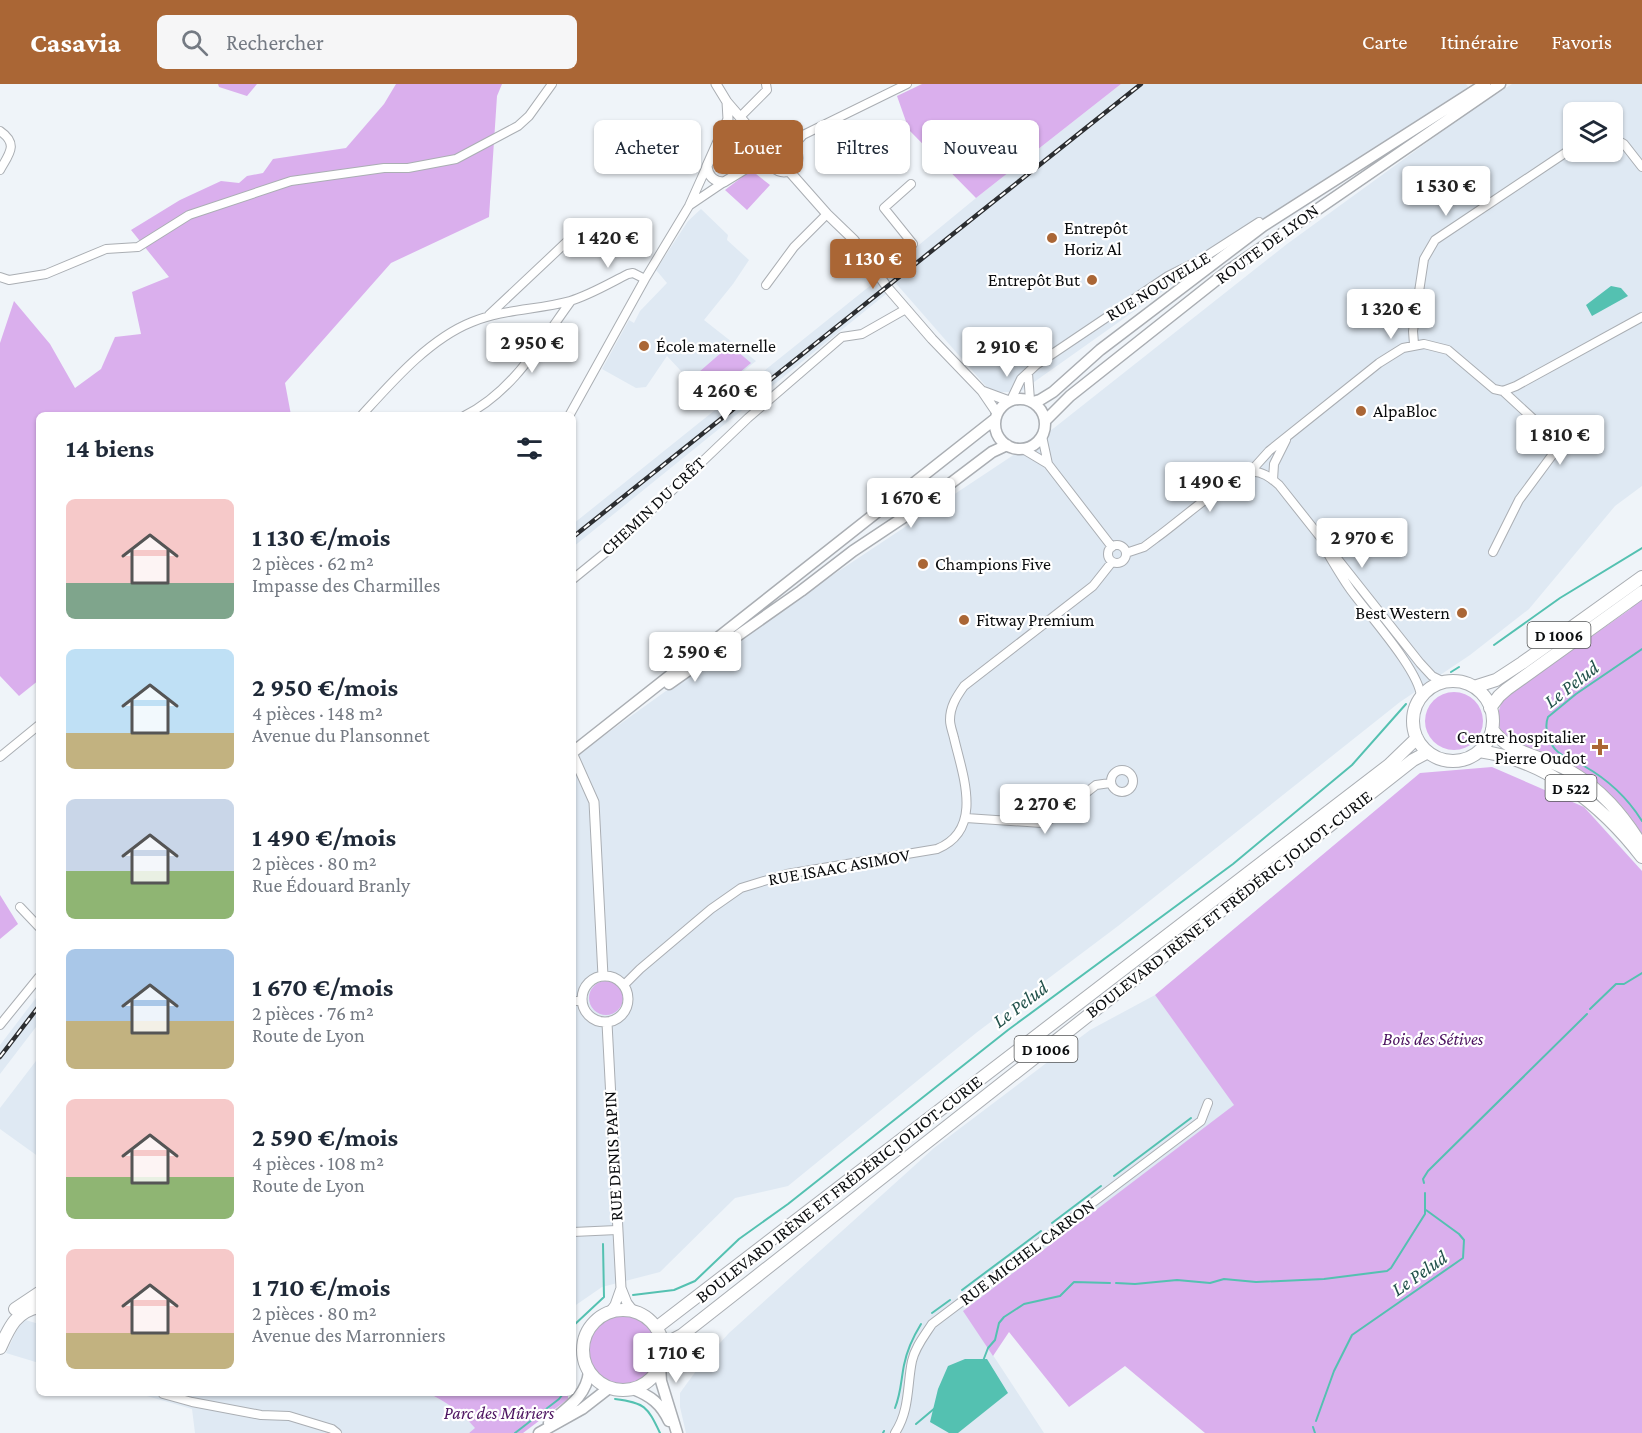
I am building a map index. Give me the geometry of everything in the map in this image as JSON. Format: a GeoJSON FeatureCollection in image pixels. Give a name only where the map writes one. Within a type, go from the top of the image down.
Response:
{"type":"FeatureCollection","features":[{"type":"Feature","properties":{"kind":"main road","name":"ROUTE DE LYON"},"geometry":{"type":"LineString","coordinates":[[1031,401],[1040,400],[1053,392],[1100,350],[1263,226],[1485,84]]}},
{"type":"Feature","properties":{"kind":"main road","name":"ROUTE DE LYON"},"geometry":{"type":"LineString","coordinates":[[1045,421],[1070,396],[1229,270],[1500,84]]}},
{"type":"Feature","properties":{"kind":"main road"},"geometry":{"type":"LineString","coordinates":[[576,751],[801,591],[853,551],[922,505],[992,452],[1007,445],[1030,447],[1042,436],[1045,421],[1039,407],[1021,398],[1010,400],[996,416],[576,751]]}},
{"type":"Feature","properties":{"kind":"main road"},"geometry":{"type":"LineString","coordinates":[[996,416],[997,434],[1007,445]]}},
{"type":"Feature","properties":{"kind":"main road","name":"D 1006"},"geometry":{"type":"LineString","coordinates":[[1474,687],[1496,680],[1513,669],[1642,578]]}},
{"type":"Feature","properties":{"kind":"main road","name":"D 1006"},"geometry":{"type":"LineString","coordinates":[[1491,708],[1507,689],[1642,592]]}},
{"type":"Feature","properties":{"kind":"main road"},"geometry":{"type":"LineString","coordinates":[[1444,682],[1465,683],[1474,687],[1491,708],[1492,729],[1489,737],[1479,751],[1470,757],[1459,760],[1437,758],[1428,752],[1417,738],[1413,721],[1421,697],[1435,685],[1444,682]]}},
{"type":"Feature","properties":{"kind":"main road","name":"D 522"},"geometry":{"type":"LineString","coordinates":[[1492,729],[1503,743],[1551,762],[1582,779],[1606,798],[1624,817],[1642,846]]}},
{"type":"Feature","properties":{"kind":"main road","name":"BOULEVARD IRÈNE ET FRÉDÉRIC JOLIOT-CURIE"},"geometry":{"type":"LineString","coordinates":[[656,1328],[1389,765],[1417,738]]}},
{"type":"Feature","properties":{"kind":"main road","name":"D 522"},"geometry":{"type":"LineString","coordinates":[[1479,751],[1498,753],[1575,790],[1616,825],[1642,857]]}},
{"type":"Feature","properties":{"kind":"main road","name":"BOULEVARD IRÈNE ET FRÉDÉRIC JOLIOT-CURIE"},"geometry":{"type":"LineString","coordinates":[[663,1345],[682,1335],[1404,767],[1423,753],[1428,752]]}},
{"type":"Feature","properties":{"kind":"main road"},"geometry":{"type":"LineString","coordinates":[[0,1331],[9,1314],[36,1295]]}},
{"type":"Feature","properties":{"kind":"main road"},"geometry":{"type":"LineString","coordinates":[[0,1348],[16,1318],[23,1312],[36,1308]]}},
{"type":"Feature","properties":{"kind":"main road"},"geometry":{"type":"LineString","coordinates":[[538,1433],[583,1393],[588,1381],[582,1362],[586,1336],[599,1319],[617,1311],[634,1312],[643,1316],[656,1328],[663,1345],[660,1366],[661,1382],[677,1433]]}},
{"type":"Feature","properties":{"kind":"main road"},"geometry":{"type":"LineString","coordinates":[[576,1339],[586,1336]]}},
{"type":"Feature","properties":{"kind":"main road"},"geometry":{"type":"LineString","coordinates":[[582,1362],[601,1384],[617,1390],[633,1389],[644,1384],[660,1366]]}},
{"type":"Feature","properties":{"kind":"main road"},"geometry":{"type":"LineString","coordinates":[[538,1433],[582,1409],[609,1388]]}},
{"type":"Feature","properties":{"kind":"main road"},"geometry":{"type":"LineString","coordinates":[[633,1389],[648,1394],[657,1401],[673,1433]]}},
{"type":"Feature","properties":{"kind":"street"},"geometry":{"type":"LineString","coordinates":[[0,286],[9,280],[61,269],[106,249],[138,247],[189,215],[291,181],[384,168],[408,168],[456,159],[518,126],[529,116],[552,84]]}},
{"type":"Feature","properties":{"kind":"street"},"geometry":{"type":"LineString","coordinates":[[716,84],[727,102],[742,119]]}},
{"type":"Feature","properties":{"kind":"street"},"geometry":{"type":"LineString","coordinates":[[803,135],[907,84]]}},
{"type":"Feature","properties":{"kind":"street"},"geometry":{"type":"LineString","coordinates":[[742,119],[768,86]]}},
{"type":"Feature","properties":{"kind":"street"},"geometry":{"type":"LineString","coordinates":[[571,412],[645,279],[689,206],[728,118],[727,102]]}},
{"type":"Feature","properties":{"kind":"street"},"geometry":{"type":"LineString","coordinates":[[728,118],[742,119]]}},
{"type":"Feature","properties":{"kind":"street"},"geometry":{"type":"LineString","coordinates":[[0,131],[9,137],[11,142],[8,156],[0,170]]}},
{"type":"Feature","properties":{"kind":"street"},"geometry":{"type":"LineString","coordinates":[[1623,143],[1642,167]]}},
{"type":"Feature","properties":{"kind":"street"},"geometry":{"type":"LineString","coordinates":[[1414,344],[1413,331],[1424,259],[1435,240],[1563,154]]}},
{"type":"Feature","properties":{"kind":"street"},"geometry":{"type":"LineString","coordinates":[[707,166],[707,172],[711,178],[724,182]]}},
{"type":"Feature","properties":{"kind":"street"},"geometry":{"type":"LineString","coordinates":[[689,206],[737,174]]}},
{"type":"Feature","properties":{"kind":"street"},"geometry":{"type":"LineString","coordinates":[[792,174],[854,240],[906,309],[982,391],[996,416]]}},
{"type":"Feature","properties":{"kind":"street"},"geometry":{"type":"LineString","coordinates":[[877,273],[913,244],[884,208],[911,184]]}},
{"type":"Feature","properties":{"kind":"street"},"geometry":{"type":"LineString","coordinates":[[766,285],[794,247],[827,214]]}},
{"type":"Feature","properties":{"kind":"street","name":"RUE NOUVELLE"},"geometry":{"type":"LineString","coordinates":[[1010,400],[1018,385],[1036,365],[1168,276],[1200,260],[1259,222]]}},
{"type":"Feature","properties":{"kind":"street"},"geometry":{"type":"LineString","coordinates":[[488,316],[575,234]]}},
{"type":"Feature","properties":{"kind":"street"},"geometry":{"type":"LineString","coordinates":[[365,412],[399,374],[438,342],[470,322],[488,316],[572,301],[628,274],[633,273],[645,279]]}},
{"type":"Feature","properties":{"kind":"street"},"geometry":{"type":"LineString","coordinates":[[0,277],[9,280]]}},
{"type":"Feature","properties":{"kind":"street"},"geometry":{"type":"LineString","coordinates":[[472,412],[511,381],[572,301]]}},
{"type":"Feature","properties":{"kind":"street","name":"CHEMIN DU CRÊT"},"geometry":{"type":"LineString","coordinates":[[576,577],[616,544],[748,418],[842,337],[862,334],[906,309]]}},
{"type":"Feature","properties":{"kind":"street"},"geometry":{"type":"LineString","coordinates":[[1503,391],[1642,317]]}},
{"type":"Feature","properties":{"kind":"street"},"geometry":{"type":"LineString","coordinates":[[1126,554],[1144,547],[1233,480],[1251,471],[1269,451],[1391,355],[1414,344],[1434,345],[1448,350],[1494,388],[1503,391],[1554,438],[1556,450],[1519,500],[1493,552]]}},
{"type":"Feature","properties":{"kind":"street"},"geometry":{"type":"LineString","coordinates":[[1028,373],[1031,401]]}},
{"type":"Feature","properties":{"kind":"street"},"geometry":{"type":"LineString","coordinates":[[982,391],[1010,400]]}},
{"type":"Feature","properties":{"kind":"street"},"geometry":{"type":"LineString","coordinates":[[1273,480],[1274,464],[1278,453],[1290,434]]}},
{"type":"Feature","properties":{"kind":"street"},"geometry":{"type":"LineString","coordinates":[[1042,436],[1048,464]]}},
{"type":"Feature","properties":{"kind":"street"},"geometry":{"type":"LineString","coordinates":[[1023,448],[1048,464],[1112,547]]}},
{"type":"Feature","properties":{"kind":"street"},"geometry":{"type":"LineString","coordinates":[[1251,471],[1259,472],[1273,480],[1284,492],[1420,663],[1432,675],[1444,682]]}},
{"type":"Feature","properties":{"kind":"street"},"geometry":{"type":"LineString","coordinates":[[1284,492],[1343,579],[1410,670],[1420,686],[1421,697]]}},
{"type":"Feature","properties":{"kind":"street"},"geometry":{"type":"LineString","coordinates":[[1112,547],[1120,546],[1126,554],[1125,559],[1121,562],[1112,562]]}},
{"type":"Feature","properties":{"kind":"street"},"geometry":{"type":"LineString","coordinates":[[1112,547],[1108,555],[1112,562]]}},
{"type":"Feature","properties":{"kind":"street"},"geometry":{"type":"LineString","coordinates":[[1110,783],[1096,785],[1055,817],[1042,823],[966,818],[966,788],[950,720],[954,701],[964,686],[1093,585],[1112,562]]}},
{"type":"Feature","properties":{"kind":"street"},"geometry":{"type":"LineString","coordinates":[[0,757],[36,727]]}},
{"type":"Feature","properties":{"kind":"street"},"geometry":{"type":"LineString","coordinates":[[576,760],[594,802],[603,976]]}},
{"type":"Feature","properties":{"kind":"street","name":"RUE ISAAC ASIMOV"},"geometry":{"type":"LineString","coordinates":[[624,985],[711,909],[741,888],[787,874],[937,849],[957,837],[966,818]]}},
{"type":"Feature","properties":{"kind":"street"},"geometry":{"type":"LineString","coordinates":[[20,907],[36,924]]}},
{"type":"Feature","properties":{"kind":"street"},"geometry":{"type":"LineString","coordinates":[[611,976],[624,985],[627,992],[627,1007],[618,1019],[607,1023],[588,1016],[577,1001],[587,984],[594,978],[611,976]]}},
{"type":"Feature","properties":{"kind":"street"},"geometry":{"type":"LineString","coordinates":[[0,1025],[36,981]]}},
{"type":"Feature","properties":{"kind":"street","name":"RUE DENIS PAPIN"},"geometry":{"type":"LineString","coordinates":[[607,1023],[621,1288],[627,1304],[634,1312]]}},
{"type":"Feature","properties":{"kind":"street","name":"RUE MICHEL CARRON"},"geometry":{"type":"LineString","coordinates":[[897,1431],[908,1398],[912,1360],[932,1324],[1201,1120],[1208,1104]]}},
{"type":"Feature","properties":{"kind":"street"},"geometry":{"type":"LineString","coordinates":[[576,1232],[617,1230]]}},
{"type":"Feature","properties":{"kind":"street","name":"RUE DENIS PAPIN"},"geometry":{"type":"LineString","coordinates":[[609,1313],[615,1305],[621,1288]]}},
{"type":"Feature","properties":{"kind":"street"},"geometry":{"type":"LineString","coordinates":[[170,1396],[261,1415],[289,1416],[332,1429],[337,1433]]}},
{"type":"Feature","properties":{"kind":"street"},"geometry":{"type":"LineString","coordinates":[[897,1431],[908,1433]]}},
{"type":"Feature","properties":{"kind":"shaded area"},"geometry":{"type":"Polygon","coordinates":[[[1121,84],[1466,84],[1469,88],[1246,232],[1020,392],[991,392],[886,272],[1007,174],[1039,174],[1039,148],[1121,84]]]}},
{"type":"Feature","properties":{"kind":"shaded area"},"geometry":{"type":"Polygon","coordinates":[[[1512,84],[1642,84],[1642,486],[1615,506],[1529,609],[1470,655],[1400,702],[1118,926],[976,1033],[788,1186],[735,1198],[660,1272],[602,1287],[576,1305],[576,756],[756,626],[1054,428],[1287,244],[1466,114],[1512,84]]]}},
{"type":"Feature","properties":{"kind":"shaded area"},"geometry":{"type":"Polygon","coordinates":[[[701,209],[728,235],[727,240],[749,260],[704,320],[756,361],[708,400],[667,356],[646,387],[636,388],[602,369],[629,320],[634,323],[640,311],[667,283],[656,270],[688,221],[701,209]]]}},
{"type":"Feature","properties":{"kind":"shaded area"},"geometry":{"type":"Polygon","coordinates":[[[876,281],[886,294],[576,545],[576,522],[876,281]]]}},
{"type":"Feature","properties":{"kind":"shaded area"},"geometry":{"type":"Polygon","coordinates":[[[1611,286],[1621,288],[1628,296],[1592,316],[1586,305],[1611,286]]]}},
{"type":"Feature","properties":{"kind":"shaded area"},"geometry":{"type":"Polygon","coordinates":[[[1155,995],[1235,1105],[964,1311],[1044,1433],[686,1433],[680,1407],[680,1393],[701,1364],[729,1333],[934,1148],[1090,1030],[1155,995]]]}},
{"type":"Feature","properties":{"kind":"shaded area"},"geometry":{"type":"Polygon","coordinates":[[[36,998],[36,1027],[0,1074],[0,1045],[36,998]]]}},
{"type":"Feature","properties":{"kind":"shaded area"},"geometry":{"type":"Polygon","coordinates":[[[36,1061],[36,1155],[0,1129],[0,1108],[36,1061]]]}},
{"type":"Feature","properties":{"kind":"shaded area"},"geometry":{"type":"Polygon","coordinates":[[[22,1319],[36,1323],[36,1362],[6,1353],[22,1319]]]}},
{"type":"Feature","properties":{"kind":"shaded area"},"geometry":{"type":"Polygon","coordinates":[[[965,1359],[987,1359],[1008,1393],[958,1433],[949,1433],[930,1422],[938,1389],[948,1366],[965,1359]]]}},
{"type":"Feature","properties":{"kind":"shaded area"},"geometry":{"type":"Polygon","coordinates":[[[147,1396],[434,1396],[454,1407],[476,1428],[469,1433],[195,1433],[192,1409],[147,1396]]]}},
{"type":"Feature","properties":{"kind":"green space"},"geometry":{"type":"Polygon","coordinates":[[[218,84],[257,84],[247,96],[219,87],[218,84]]]}},
{"type":"Feature","properties":{"kind":"green space"},"geometry":{"type":"Polygon","coordinates":[[[396,84],[502,84],[497,96],[489,217],[391,263],[285,383],[290,412],[36,412],[36,682],[19,696],[0,676],[0,343],[14,301],[50,344],[75,388],[101,369],[115,337],[141,334],[132,292],[169,277],[131,230],[180,200],[221,181],[239,183],[247,176],[263,173],[273,159],[346,148],[384,104],[396,84]]]}},
{"type":"Feature","properties":{"kind":"green space"},"geometry":{"type":"Polygon","coordinates":[[[922,84],[1121,84],[1039,148],[1039,120],[922,120],[922,143],[910,131],[910,120],[905,120],[897,96],[922,84]]]}},
{"type":"Feature","properties":{"kind":"green space"},"geometry":{"type":"Polygon","coordinates":[[[746,174],[756,174],[770,185],[747,210],[725,190],[746,174]]]}},
{"type":"Feature","properties":{"kind":"green space"},"geometry":{"type":"Polygon","coordinates":[[[952,174],[1007,174],[976,198],[952,174]]]}},
{"type":"Feature","properties":{"kind":"green space"},"geometry":{"type":"Polygon","coordinates":[[[730,345],[751,363],[708,399],[691,379],[730,345]]]}},
{"type":"Feature","properties":{"kind":"green space"},"geometry":{"type":"Polygon","coordinates":[[[1642,598],[1642,834],[1624,809],[1591,777],[1550,754],[1520,745],[1509,739],[1501,732],[1498,718],[1501,704],[1513,690],[1629,610],[1642,598]]]}},
{"type":"Feature","properties":{"kind":"green space"},"geometry":{"type":"Polygon","coordinates":[[[1454,692],[1470,697],[1478,705],[1483,721],[1478,737],[1470,745],[1454,750],[1438,745],[1430,737],[1425,721],[1430,705],[1438,697],[1454,692]]]}},
{"type":"Feature","properties":{"kind":"green space","name":"Bois des Sétives"},"geometry":{"type":"Polygon","coordinates":[[[1492,767],[1584,807],[1642,871],[1642,1433],[1205,1433],[1125,1366],[1069,1407],[1009,1332],[993,1356],[963,1311],[1234,1105],[1155,995],[1420,773],[1492,767]]]}},
{"type":"Feature","properties":{"kind":"green space"},"geometry":{"type":"Polygon","coordinates":[[[0,895],[18,924],[0,939],[0,895]]]}},
{"type":"Feature","properties":{"kind":"green space"},"geometry":{"type":"Polygon","coordinates":[[[606,981],[618,986],[623,998],[618,1010],[606,1015],[594,1010],[589,998],[594,986],[606,981]]]}},
{"type":"Feature","properties":{"kind":"green space"},"geometry":{"type":"Polygon","coordinates":[[[623,1316],[636,1319],[647,1326],[654,1337],[657,1350],[654,1363],[647,1374],[636,1381],[623,1384],[610,1381],[599,1374],[592,1363],[589,1350],[592,1337],[599,1326],[610,1319],[623,1316]]]}},
{"type":"Feature","properties":{"kind":"green space","name":"Parc des Mûriers"},"geometry":{"type":"Polygon","coordinates":[[[434,1396],[568,1396],[568,1399],[523,1433],[469,1433],[475,1428],[434,1396]]]}},
{"type":"Feature","properties":{"kind":"waterway","name":"Le Pelud"},"geometry":{"type":"LineString","coordinates":[[1494,645],[1560,598],[1642,548]]}},
{"type":"Feature","properties":{"kind":"waterway","name":"Le Pelud"},"geometry":{"type":"LineString","coordinates":[[1642,649],[1576,694],[1548,717],[1546,725],[1549,738],[1558,752],[1609,783],[1630,804],[1642,821]]}},
{"type":"Feature","properties":{"kind":"waterway"},"geometry":{"type":"LineString","coordinates":[[1451,672],[1459,667]]}},
{"type":"Feature","properties":{"kind":"waterway","name":"Le Pelud"},"geometry":{"type":"LineString","coordinates":[[633,1295],[674,1290],[695,1281],[739,1239],[788,1204],[1008,1030],[1233,864],[1352,765],[1406,704]]}},
{"type":"Feature","properties":{"kind":"waterway","name":"Le Pelud"},"geometry":{"type":"LineString","coordinates":[[1590,1009],[1616,984],[1624,984],[1642,973]]}},
{"type":"Feature","properties":{"kind":"waterway","name":"Le Pelud"},"geometry":{"type":"LineString","coordinates":[[1424,1183],[1423,1179],[1428,1171],[1587,1014]]}},
{"type":"Feature","properties":{"kind":"waterway"},"geometry":{"type":"LineString","coordinates":[[1114,1176],[1191,1118]]}},
{"type":"Feature","properties":{"kind":"waterway"},"geometry":{"type":"LineString","coordinates":[[1052,1223],[1101,1186]]}},
{"type":"Feature","properties":{"kind":"waterway","name":"Le Pelud"},"geometry":{"type":"LineString","coordinates":[[1116,1283],[1135,1284],[1177,1280],[1210,1283],[1224,1279],[1256,1282],[1324,1279],[1387,1271],[1425,1214],[1425,1193]]}},
{"type":"Feature","properties":{"kind":"waterway","name":"Le Pelud"},"geometry":{"type":"LineString","coordinates":[[1316,1421],[1334,1371],[1352,1335],[1463,1258],[1464,1240],[1426,1210]]}},
{"type":"Feature","properties":{"kind":"waterway"},"geometry":{"type":"LineString","coordinates":[[962,1290],[1041,1231]]}},
{"type":"Feature","properties":{"kind":"waterway"},"geometry":{"type":"LineString","coordinates":[[576,1323],[604,1297],[603,1244]]}},
{"type":"Feature","properties":{"kind":"waterway","name":"Le Pelud"},"geometry":{"type":"LineString","coordinates":[[983,1361],[988,1348],[995,1340],[999,1323],[1024,1304],[1060,1296],[1074,1282],[1110,1283]]}},
{"type":"Feature","properties":{"kind":"waterway"},"geometry":{"type":"LineString","coordinates":[[932,1313],[950,1300]]}},
{"type":"Feature","properties":{"kind":"waterway"},"geometry":{"type":"LineString","coordinates":[[895,1408],[907,1354],[921,1324]]}},
{"type":"Feature","properties":{"kind":"waterway","name":"Le Pelud"},"geometry":{"type":"LineString","coordinates":[[515,1433],[561,1396]]}},
{"type":"Feature","properties":{"kind":"waterway"},"geometry":{"type":"LineString","coordinates":[[615,1399],[633,1402],[644,1407],[660,1433]]}},
{"type":"Feature","properties":{"kind":"waterway","name":"Le Pelud"},"geometry":{"type":"LineString","coordinates":[[916,1424],[935,1408]]}},
{"type":"Feature","properties":{"kind":"waterway","name":"Le Pelud"},"geometry":{"type":"LineString","coordinates":[[1313,1427],[1315,1433]]}},
{"type":"Feature","properties":{"kind":"railway"},"geometry":{"type":"LineString","coordinates":[[576,535],[1141,84]]}},
{"type":"Feature","properties":{"kind":"railway"},"geometry":{"type":"LineString","coordinates":[[0,1057],[36,1010]]}},
{"type":"Feature","properties":{"kind":"place","name":"Entrepôt Horiz Al"},"geometry":{"type":"Point","coordinates":[1052,238]}},
{"type":"Feature","properties":{"kind":"place","name":"Entrepôt But"},"geometry":{"type":"Point","coordinates":[1092,280]}},
{"type":"Feature","properties":{"kind":"place","name":"École maternelle"},"geometry":{"type":"Point","coordinates":[644,346]}},
{"type":"Feature","properties":{"kind":"place","name":"AlpaBloc"},"geometry":{"type":"Point","coordinates":[1361,411]}},
{"type":"Feature","properties":{"kind":"place","name":"Champions Five"},"geometry":{"type":"Point","coordinates":[923,564]}},
{"type":"Feature","properties":{"kind":"place","name":"Best Western"},"geometry":{"type":"Point","coordinates":[1462,613]}},
{"type":"Feature","properties":{"kind":"place","name":"Fitway Premium"},"geometry":{"type":"Point","coordinates":[964,620]}},
{"type":"Feature","properties":{"kind":"place","name":"Centre hospitalier Pierre Oudot"},"geometry":{"type":"Point","coordinates":[1600,747]}}]}
